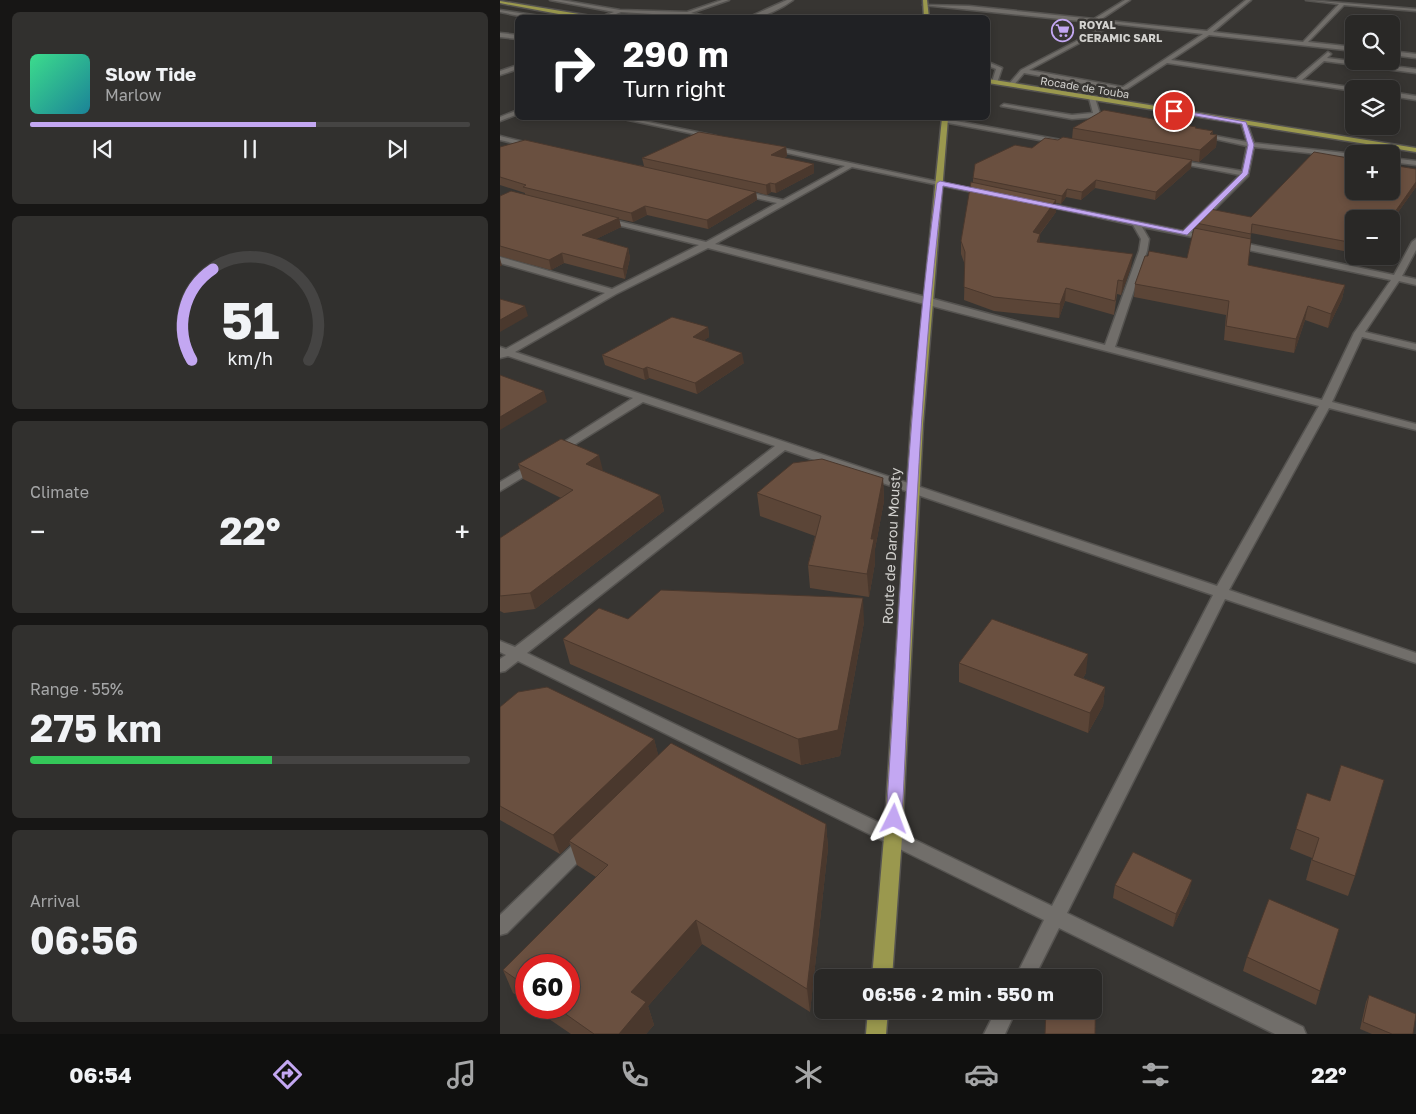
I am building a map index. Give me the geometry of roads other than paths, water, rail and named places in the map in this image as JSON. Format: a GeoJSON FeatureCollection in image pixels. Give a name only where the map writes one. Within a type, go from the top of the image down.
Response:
{"type":"FeatureCollection","features":[{"type":"Feature","properties":{"kind":"main road"},"geometry":{"type":"LineString","coordinates":[[500,2],[574,15]]}},
{"type":"Feature","properties":{"kind":"main road"},"geometry":{"type":"LineString","coordinates":[[925,2],[927,15]]}},
{"type":"Feature","properties":{"kind":"main road","name":"Rocade de Touba"},"geometry":{"type":"LineString","coordinates":[[990,81],[1416,150]]}},
{"type":"Feature","properties":{"kind":"main road","name":"Route de Darou Mousty"},"geometry":{"type":"LineString","coordinates":[[883,969],[893,837],[917,424],[945,120]]}},
{"type":"Feature","properties":{"kind":"main road"},"geometry":{"type":"LineString","coordinates":[[876,1034],[877,1019]]}},
{"type":"Feature","properties":{"kind":"street"},"geometry":{"type":"LineString","coordinates":[[552,0],[621,11],[696,15]]}},
{"type":"Feature","properties":{"kind":"street"},"geometry":{"type":"LineString","coordinates":[[684,13],[727,0]]}},
{"type":"Feature","properties":{"kind":"street"},"geometry":{"type":"LineString","coordinates":[[756,15],[791,0]]}},
{"type":"Feature","properties":{"kind":"street"},"geometry":{"type":"LineString","coordinates":[[1107,100],[1207,34],[1249,0]]}},
{"type":"Feature","properties":{"kind":"street"},"geometry":{"type":"LineString","coordinates":[[1308,0],[1416,10]]}},
{"type":"Feature","properties":{"kind":"street"},"geometry":{"type":"LineString","coordinates":[[1118,1],[1127,1]]}},
{"type":"Feature","properties":{"kind":"street"},"geometry":{"type":"LineString","coordinates":[[1094,21],[1127,1]]}},
{"type":"Feature","properties":{"kind":"street"},"geometry":{"type":"LineString","coordinates":[[925,2],[1345,49]]}},
{"type":"Feature","properties":{"kind":"street"},"geometry":{"type":"LineString","coordinates":[[1304,44],[1342,3]]}},
{"type":"Feature","properties":{"kind":"street"},"geometry":{"type":"LineString","coordinates":[[500,11],[523,15]]}},
{"type":"Feature","properties":{"kind":"street"},"geometry":{"type":"LineString","coordinates":[[609,15],[621,11]]}},
{"type":"Feature","properties":{"kind":"street"},"geometry":{"type":"LineString","coordinates":[[1011,85],[1023,71],[1114,24]]}},
{"type":"Feature","properties":{"kind":"street"},"geometry":{"type":"LineString","coordinates":[[500,35],[515,37]]}},
{"type":"Feature","properties":{"kind":"street"},"geometry":{"type":"LineString","coordinates":[[1297,81],[1336,48]]}},
{"type":"Feature","properties":{"kind":"street"},"geometry":{"type":"LineString","coordinates":[[1400,55],[1414,56],[1416,49]]}},
{"type":"Feature","properties":{"kind":"street"},"geometry":{"type":"LineString","coordinates":[[1324,59],[1416,71]]}},
{"type":"Feature","properties":{"kind":"street"},"geometry":{"type":"LineString","coordinates":[[1166,61],[1345,88]]}},
{"type":"Feature","properties":{"kind":"street"},"geometry":{"type":"LineString","coordinates":[[990,65],[999,68],[995,82]]}},
{"type":"Feature","properties":{"kind":"street"},"geometry":{"type":"LineString","coordinates":[[500,66],[515,68]]}},
{"type":"Feature","properties":{"kind":"street"},"geometry":{"type":"LineString","coordinates":[[500,73],[515,68]]}},
{"type":"Feature","properties":{"kind":"street"},"geometry":{"type":"LineString","coordinates":[[990,71],[998,73]]}},
{"type":"Feature","properties":{"kind":"street"},"geometry":{"type":"LineString","coordinates":[[1023,71],[1124,89]]}},
{"type":"Feature","properties":{"kind":"street"},"geometry":{"type":"LineString","coordinates":[[1400,95],[1416,98]]}},
{"type":"Feature","properties":{"kind":"street"},"geometry":{"type":"LineString","coordinates":[[1092,98],[1097,115]]}},
{"type":"Feature","properties":{"kind":"street"},"geometry":{"type":"LineString","coordinates":[[1004,106],[1072,117],[1097,115],[1115,120]]}},
{"type":"Feature","properties":{"kind":"street"},"geometry":{"type":"LineString","coordinates":[[509,109],[515,110]]}},
{"type":"Feature","properties":{"kind":"street"},"geometry":{"type":"LineString","coordinates":[[500,119],[515,112]]}},
{"type":"Feature","properties":{"kind":"street"},"geometry":{"type":"LineString","coordinates":[[632,120],[717,137]]}},
{"type":"Feature","properties":{"kind":"street"},"geometry":{"type":"LineString","coordinates":[[950,120],[1071,143]]}},
{"type":"Feature","properties":{"kind":"street"},"geometry":{"type":"LineString","coordinates":[[1185,234],[1245,174],[1251,145],[1244,123]]}},
{"type":"Feature","properties":{"kind":"street"},"geometry":{"type":"LineString","coordinates":[[1193,134],[1251,145],[1345,155]]}},
{"type":"Feature","properties":{"kind":"street"},"geometry":{"type":"LineString","coordinates":[[500,138],[539,147]]}},
{"type":"Feature","properties":{"kind":"street"},"geometry":{"type":"LineString","coordinates":[[765,147],[999,196]]}},
{"type":"Feature","properties":{"kind":"street"},"geometry":{"type":"LineString","coordinates":[[1168,160],[1245,174]]}},
{"type":"Feature","properties":{"kind":"street"},"geometry":{"type":"LineString","coordinates":[[1400,161],[1416,163]]}},
{"type":"Feature","properties":{"kind":"street"},"geometry":{"type":"LineString","coordinates":[[502,353],[613,292],[706,245],[851,165]]}},
{"type":"Feature","properties":{"kind":"street"},"geometry":{"type":"LineString","coordinates":[[734,191],[782,202]]}},
{"type":"Feature","properties":{"kind":"street"},"geometry":{"type":"LineString","coordinates":[[1028,202],[1416,282]]}},
{"type":"Feature","properties":{"kind":"street"},"geometry":{"type":"LineString","coordinates":[[595,217],[927,300],[1109,349],[1416,427]]}},
{"type":"Feature","properties":{"kind":"street"},"geometry":{"type":"LineString","coordinates":[[1109,349],[1143,251],[1145,238],[1136,224]]}},
{"type":"Feature","properties":{"kind":"street"},"geometry":{"type":"LineString","coordinates":[[1029,969],[1220,594],[1325,405],[1360,333],[1397,278],[1416,242]]}},
{"type":"Feature","properties":{"kind":"street"},"geometry":{"type":"LineString","coordinates":[[500,260],[613,292]]}},
{"type":"Feature","properties":{"kind":"street"},"geometry":{"type":"LineString","coordinates":[[1360,333],[1416,347]]}},
{"type":"Feature","properties":{"kind":"street"},"geometry":{"type":"LineString","coordinates":[[502,353],[914,488],[1220,594],[1416,658]]}},
{"type":"Feature","properties":{"kind":"street"},"geometry":{"type":"LineString","coordinates":[[500,487],[640,399]]}},
{"type":"Feature","properties":{"kind":"street"},"geometry":{"type":"LineString","coordinates":[[500,667],[784,445]]}},
{"type":"Feature","properties":{"kind":"street"},"geometry":{"type":"LineString","coordinates":[[500,646],[1296,1034]]}},
{"type":"Feature","properties":{"kind":"street"},"geometry":{"type":"LineString","coordinates":[[677,753],[691,739]]}},
{"type":"Feature","properties":{"kind":"street"},"geometry":{"type":"LineString","coordinates":[[500,927],[599,830]]}},
{"type":"Feature","properties":{"kind":"street"},"geometry":{"type":"LineString","coordinates":[[994,1034],[1002,1019]]}},
{"type":"Feature","properties":{"kind":"place","name":"ROYAL CERAMIC SARL"},"geometry":{"type":"Point","coordinates":[1063,30]}}]}
